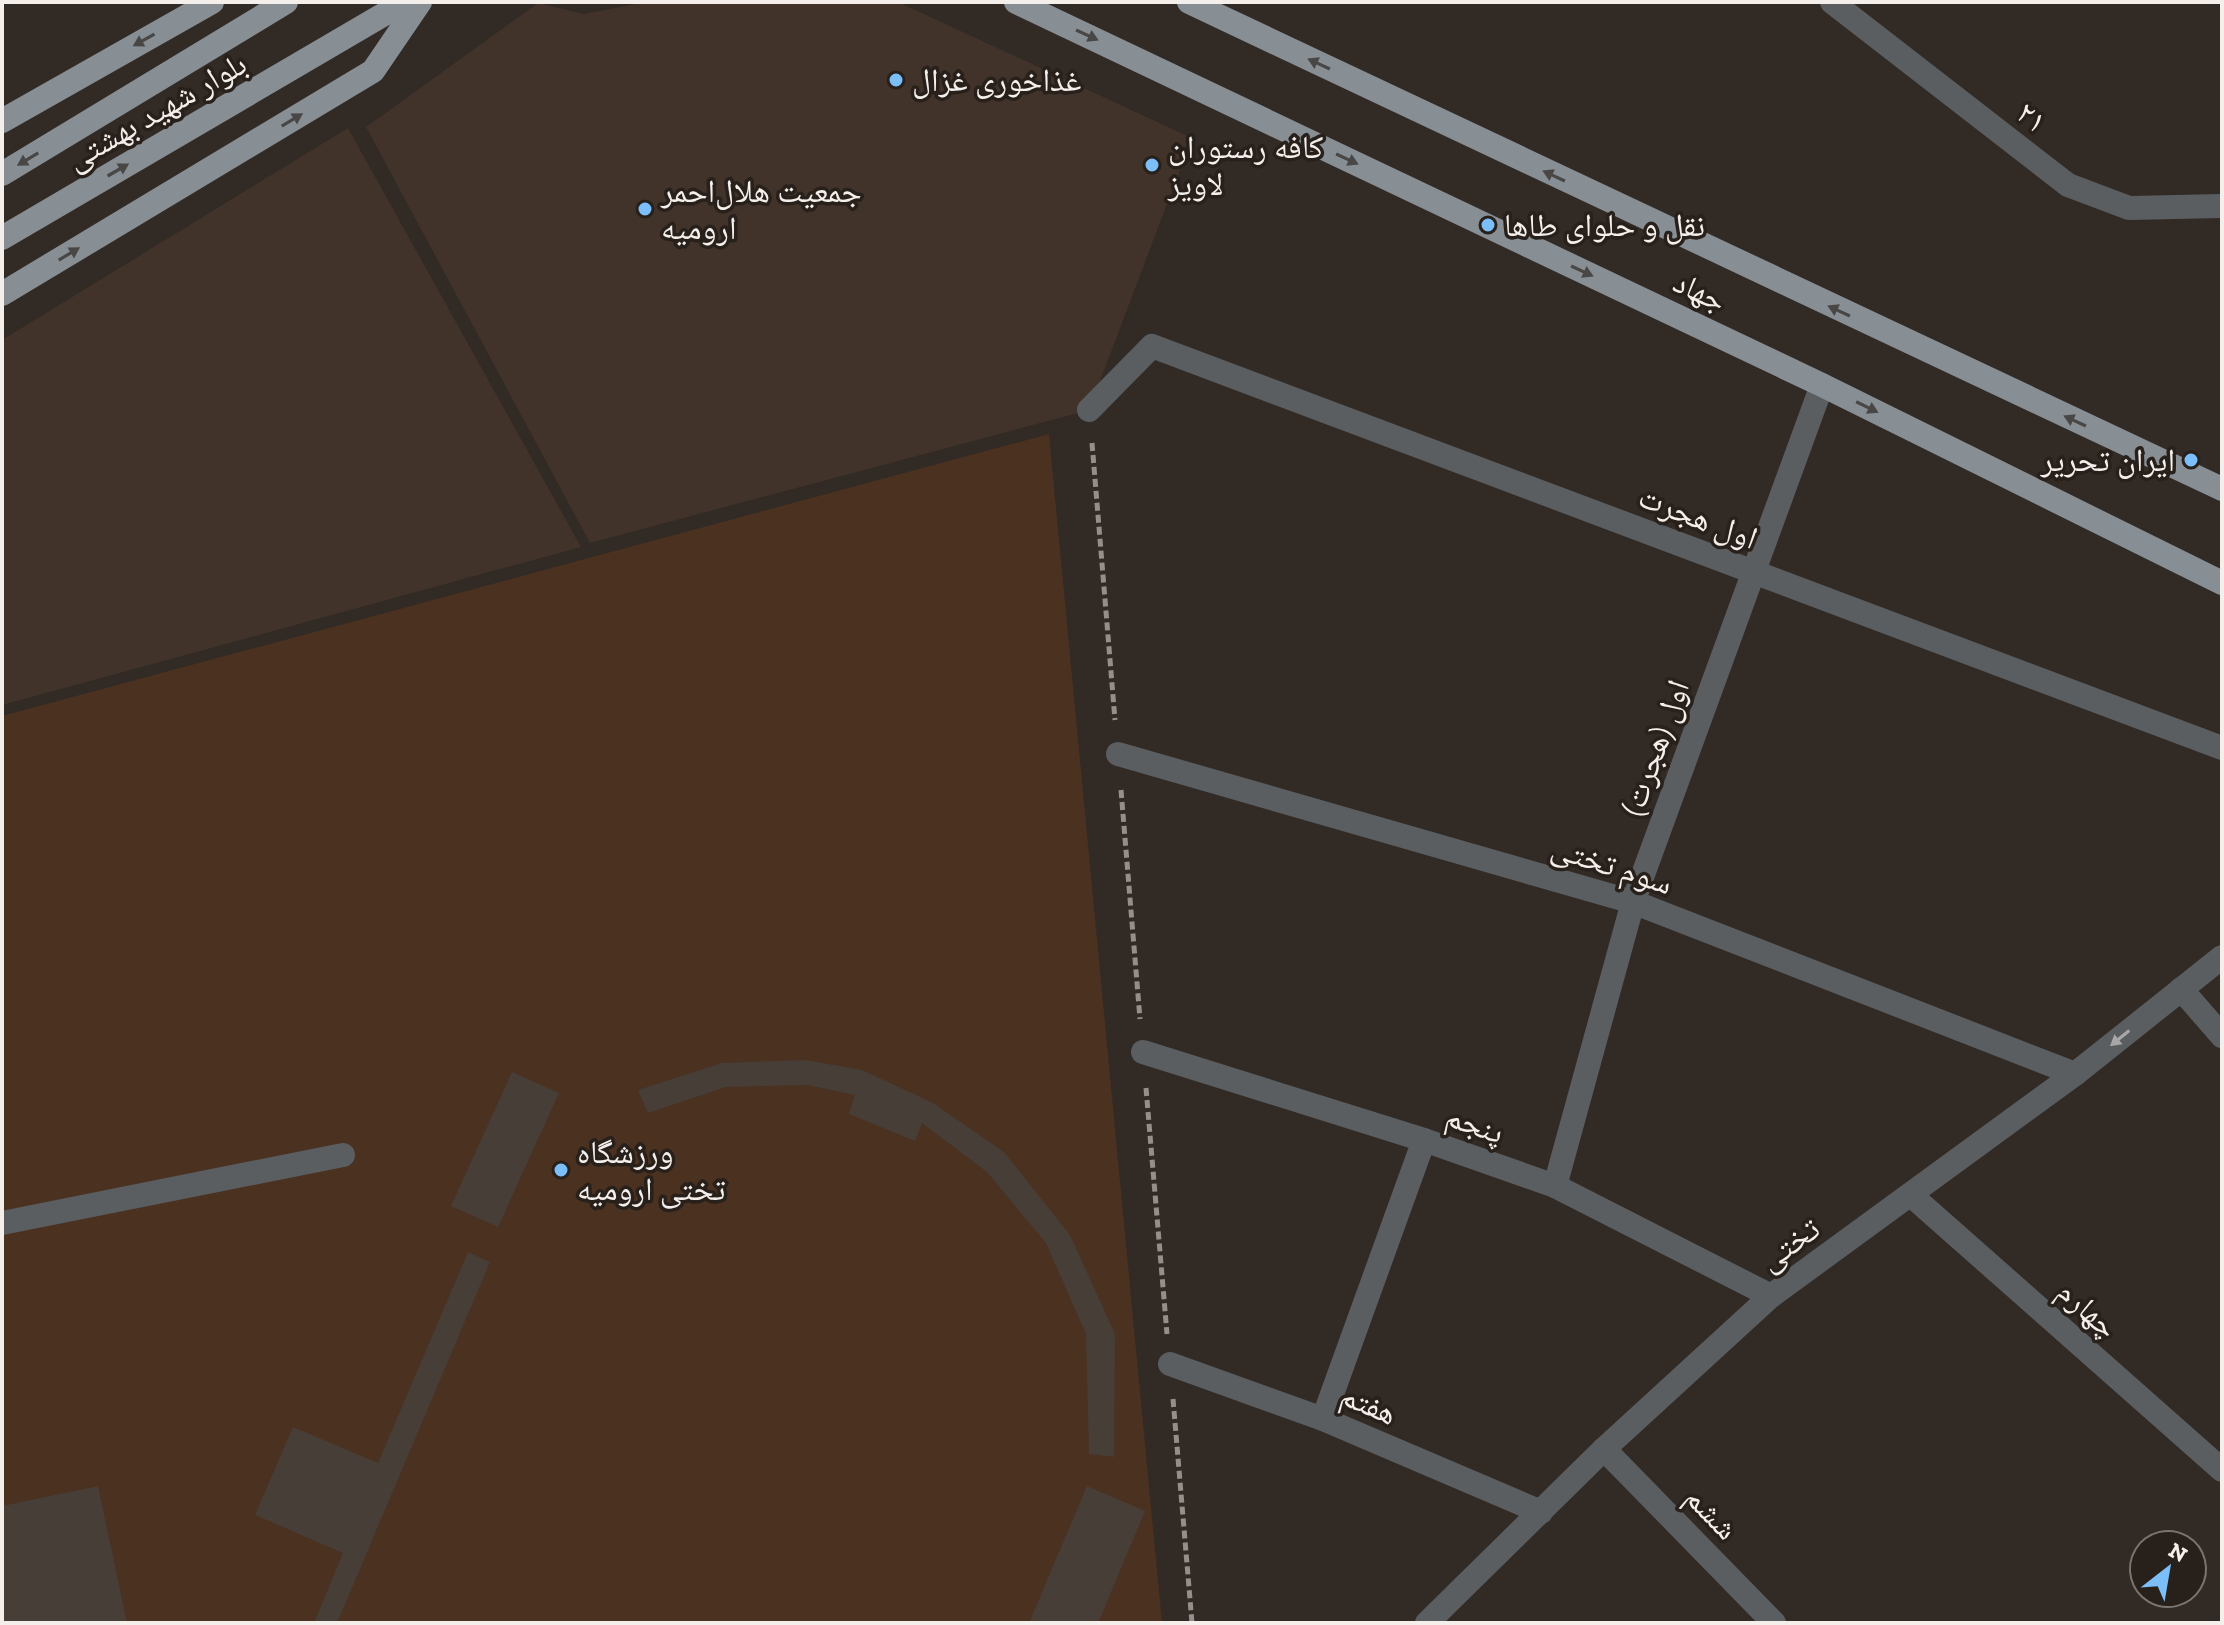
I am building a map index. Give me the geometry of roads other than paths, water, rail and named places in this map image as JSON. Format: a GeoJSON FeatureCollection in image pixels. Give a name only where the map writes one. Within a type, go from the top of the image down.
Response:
{"type":"FeatureCollection","features":[{"type":"Feature","properties":{"kind":"main road"},"geometry":{"type":"LineString","coordinates":[[3,113],[212,2]]}},
{"type":"Feature","properties":{"kind":"main road","name":"بلوار شهید بهشتی"},"geometry":{"type":"LineString","coordinates":[[2,174],[286,2]]}},
{"type":"Feature","properties":{"kind":"main road","name":"بلوار شهید بهشتی"},"geometry":{"type":"LineString","coordinates":[[2,238],[405,2]]}},
{"type":"Feature","properties":{"kind":"main road"},"geometry":{"type":"LineString","coordinates":[[2,294],[373,71],[420,2]]}},
{"type":"Feature","properties":{"kind":"main road","name":"جهاد"},"geometry":{"type":"LineString","coordinates":[[1016,2],[1822,385],[2222,583]]}},
{"type":"Feature","properties":{"kind":"main road","name":"جهاد"},"geometry":{"type":"LineString","coordinates":[[1189,2],[2222,489]]}},
{"type":"Feature","properties":{"kind":"street","name":"۲۱"},"geometry":{"type":"LineString","coordinates":[[1832,2],[2068,185],[2129,208],[2222,206]]}},
{"type":"Feature","properties":{"kind":"street","name":"اول هجرت"},"geometry":{"type":"LineString","coordinates":[[1089,410],[1152,346],[2222,748]]}},
{"type":"Feature","properties":{"kind":"street","name":"اول (هجرت)"},"geometry":{"type":"LineString","coordinates":[[1555,1186],[1633,902],[1822,385]]}},
{"type":"Feature","properties":{"kind":"street","name":"سوم تختی"},"geometry":{"type":"LineString","coordinates":[[1118,754],[1633,902],[2075,1074]]}},
{"type":"Feature","properties":{"kind":"street","name":"تختی"},"geometry":{"type":"LineString","coordinates":[[1427,1623],[1604,1449],[1771,1296],[2075,1074],[2222,957]]}},
{"type":"Feature","properties":{"kind":"street"},"geometry":{"type":"LineString","coordinates":[[2181,989],[2222,1036]]}},
{"type":"Feature","properties":{"kind":"street","name":"پنجم"},"geometry":{"type":"LineString","coordinates":[[1143,1052],[1424,1140],[1555,1186],[1771,1296]]}},
{"type":"Feature","properties":{"kind":"street"},"geometry":{"type":"LineString","coordinates":[[1323,1419],[1424,1140]]}},
{"type":"Feature","properties":{"kind":"street"},"geometry":{"type":"LineString","coordinates":[[2,1223],[343,1155]]}},
{"type":"Feature","properties":{"kind":"street","name":"چهارم"},"geometry":{"type":"LineString","coordinates":[[1912,1196],[2222,1470]]}},
{"type":"Feature","properties":{"kind":"street","name":"هفتم"},"geometry":{"type":"LineString","coordinates":[[1170,1364],[1323,1419],[1541,1512]]}},
{"type":"Feature","properties":{"kind":"street","name":"ششم"},"geometry":{"type":"LineString","coordinates":[[1604,1449],[1774,1623]]}},
{"type":"Feature","properties":{"kind":"place","name":"غذاخوری غزال"},"geometry":{"type":"Point","coordinates":[896,80]}},
{"type":"Feature","properties":{"kind":"place","name":"کافه رستوران لاویز"},"geometry":{"type":"Point","coordinates":[1152,165]}},
{"type":"Feature","properties":{"kind":"place","name":"جمعیت هلال‌احمر ارومیه"},"geometry":{"type":"Point","coordinates":[645,209]}},
{"type":"Feature","properties":{"kind":"place","name":"نقل و حلوای طاها"},"geometry":{"type":"Point","coordinates":[1488,225]}},
{"type":"Feature","properties":{"kind":"place","name":"ایران تحریر"},"geometry":{"type":"Point","coordinates":[2191,460]}},
{"type":"Feature","properties":{"kind":"place","name":"ورزشگاه تختی ارومیه"},"geometry":{"type":"Point","coordinates":[561,1170]}}]}
